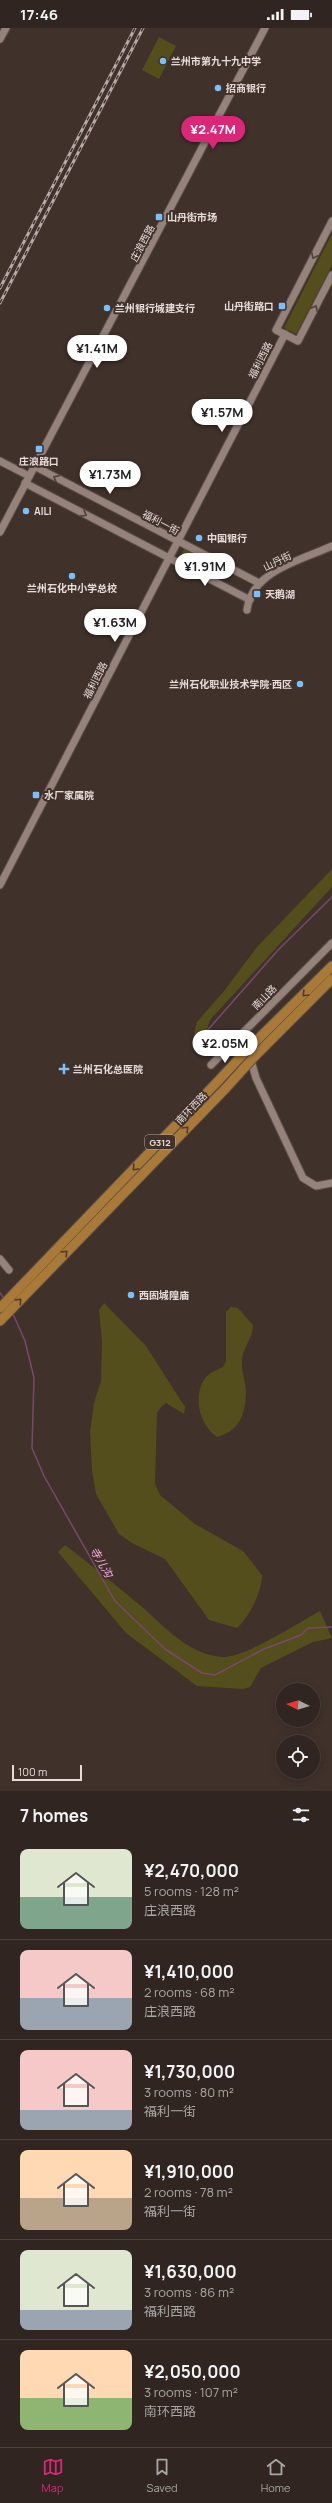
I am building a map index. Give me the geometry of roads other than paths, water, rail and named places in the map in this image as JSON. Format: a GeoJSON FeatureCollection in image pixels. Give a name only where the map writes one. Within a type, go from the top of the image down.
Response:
{"type":"FeatureCollection","features":[{"type":"Feature","properties":{"kind":"highway","name":"南环西路"},"geometry":{"type":"LineString","coordinates":[[0,1321],[100,1204],[245,1052],[332,966]]}},
{"type":"Feature","properties":{"kind":"highway","name":"南环西路"},"geometry":{"type":"LineString","coordinates":[[0,1308],[36,1278],[95,1222],[226,1088],[253,1058],[332,979]]}},
{"type":"Feature","properties":{"kind":"street"},"geometry":{"type":"LineString","coordinates":[[0,39],[6,28]]}},
{"type":"Feature","properties":{"kind":"street","name":"庄浪西路"},"geometry":{"type":"LineString","coordinates":[[25,483],[144,263],[265,28]]}},
{"type":"Feature","properties":{"kind":"street","name":"福利西路"},"geometry":{"type":"LineString","coordinates":[[0,885],[285,334],[276,330],[332,222]]}},
{"type":"Feature","properties":{"kind":"street"},"geometry":{"type":"LineString","coordinates":[[285,334],[298,342],[332,275]]}},
{"type":"Feature","properties":{"kind":"street"},"geometry":{"type":"LineString","coordinates":[[0,461],[29,476]]}},
{"type":"Feature","properties":{"kind":"street","name":"福利一街"},"geometry":{"type":"LineString","coordinates":[[34,466],[177,542],[259,583]]}},
{"type":"Feature","properties":{"kind":"street"},"geometry":{"type":"LineString","coordinates":[[0,532],[25,483],[250,600]]}},
{"type":"Feature","properties":{"kind":"street","name":"山丹街"},"geometry":{"type":"LineString","coordinates":[[247,610],[250,600],[259,583],[266,576],[332,546]]}},
{"type":"Feature","properties":{"kind":"street","name":"南山路"},"geometry":{"type":"LineString","coordinates":[[211,1066],[332,943]]}},
{"type":"Feature","properties":{"kind":"street"},"geometry":{"type":"LineString","coordinates":[[228,1048],[252,1064],[256,1078],[303,1178],[316,1186],[332,1183]]}},
{"type":"Feature","properties":{"kind":"street"},"geometry":{"type":"LineString","coordinates":[[0,1259],[9,1270]]}},
{"type":"Feature","properties":{"kind":"waterway"},"geometry":{"type":"LineString","coordinates":[[206,1032],[279,949],[332,897]]}},
{"type":"Feature","properties":{"kind":"waterway","name":"寺儿沟"},"geometry":{"type":"LineString","coordinates":[[0,1293],[4,1299]]}},
{"type":"Feature","properties":{"kind":"waterway","name":"寺儿沟"},"geometry":{"type":"LineString","coordinates":[[13,1314],[25,1341],[34,1378],[32,1448],[44,1476],[115,1601],[165,1649],[202,1673],[215,1675],[264,1649],[301,1635],[308,1628],[332,1627]]}},
{"type":"Feature","properties":{"kind":"railway"},"geometry":{"type":"LineString","coordinates":[[0,288],[135,28]]}},
{"type":"Feature","properties":{"kind":"railway"},"geometry":{"type":"LineString","coordinates":[[0,303],[143,28]]}},
{"type":"Feature","properties":{"kind":"place","name":"兰州市第九十九中学"},"geometry":{"type":"Point","coordinates":[163,61]}},
{"type":"Feature","properties":{"kind":"place","name":"招商银行"},"geometry":{"type":"Point","coordinates":[218,88]}},
{"type":"Feature","properties":{"kind":"place","name":"山丹街市场"},"geometry":{"type":"Point","coordinates":[159,217]}},
{"type":"Feature","properties":{"kind":"place","name":"山丹街路口"},"geometry":{"type":"Point","coordinates":[282,306]}},
{"type":"Feature","properties":{"kind":"place","name":"兰州银行城建支行"},"geometry":{"type":"Point","coordinates":[107,308]}},
{"type":"Feature","properties":{"kind":"place","name":"庄浪路口"},"geometry":{"type":"Point","coordinates":[39,449]}},
{"type":"Feature","properties":{"kind":"place","name":"AILI"},"geometry":{"type":"Point","coordinates":[26,511]}},
{"type":"Feature","properties":{"kind":"place","name":"中国银行"},"geometry":{"type":"Point","coordinates":[199,538]}},
{"type":"Feature","properties":{"kind":"place","name":"兰州石化中小学总校"},"geometry":{"type":"Point","coordinates":[72,576]}},
{"type":"Feature","properties":{"kind":"place","name":"天鹅湖"},"geometry":{"type":"Point","coordinates":[257,594]}},
{"type":"Feature","properties":{"kind":"place","name":"兰州石化职业技术学院·西区"},"geometry":{"type":"Point","coordinates":[300,684]}},
{"type":"Feature","properties":{"kind":"place","name":"水厂家属院"},"geometry":{"type":"Point","coordinates":[36,795]}},
{"type":"Feature","properties":{"kind":"place","name":"兰州石化总医院"},"geometry":{"type":"Point","coordinates":[64,1069]}},
{"type":"Feature","properties":{"kind":"place","name":"西固城隍庙"},"geometry":{"type":"Point","coordinates":[131,1295]}}]}
